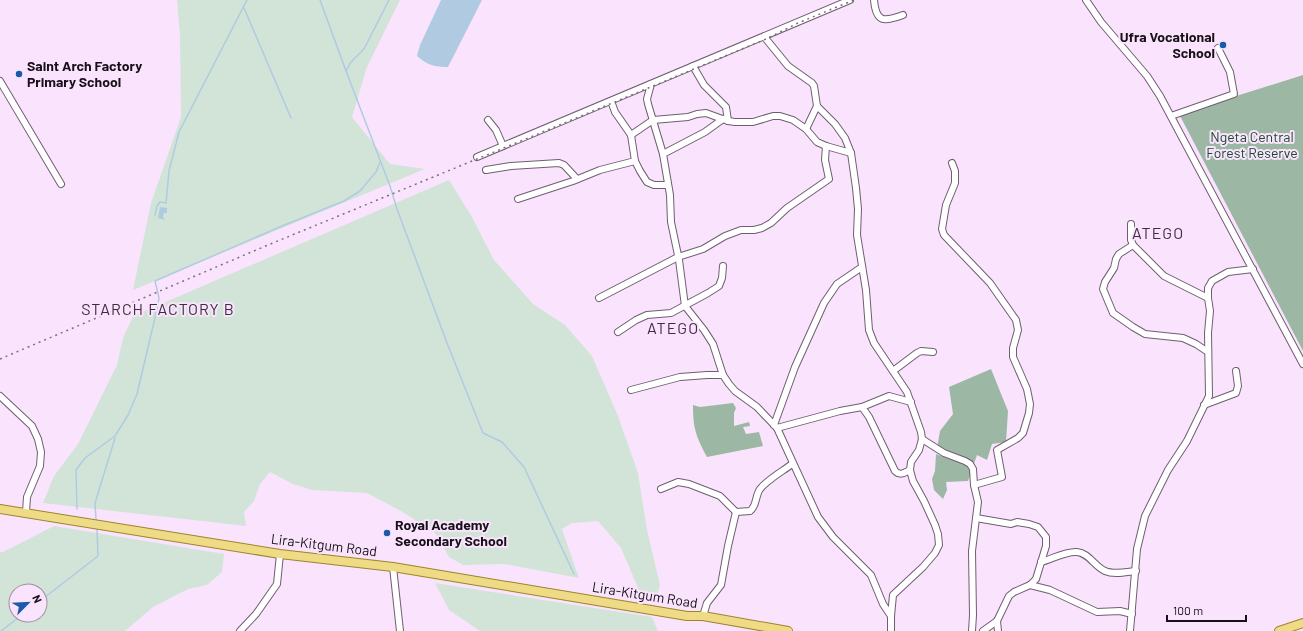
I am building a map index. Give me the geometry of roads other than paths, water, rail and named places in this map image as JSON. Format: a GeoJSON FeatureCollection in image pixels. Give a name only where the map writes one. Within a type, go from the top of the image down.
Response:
{"type":"FeatureCollection","features":[{"type":"Feature","properties":{"kind":"main road","name":"Lira-Kitgum Road"},"geometry":{"type":"LineString","coordinates":[[0,509],[280,554],[393,566],[687,616],[703,616],[788,631]]}},
{"type":"Feature","properties":{"kind":"main road"},"geometry":{"type":"LineString","coordinates":[[1280,631],[1303,623]]}},
{"type":"Feature","properties":{"kind":"street"},"geometry":{"type":"LineString","coordinates":[[477,157],[850,0]]}},
{"type":"Feature","properties":{"kind":"street"},"geometry":{"type":"LineString","coordinates":[[874,0],[878,16],[882,20],[886,21],[903,15]]}},
{"type":"Feature","properties":{"kind":"street"},"geometry":{"type":"LineString","coordinates":[[1086,0],[1101,22],[1147,76],[1160,96],[1303,364]]}},
{"type":"Feature","properties":{"kind":"street"},"geometry":{"type":"LineString","coordinates":[[765,36],[784,62],[814,86],[817,106],[806,129]]}},
{"type":"Feature","properties":{"kind":"street"},"geometry":{"type":"LineString","coordinates":[[1171,116],[1234,94],[1230,72],[1218,48]]}},
{"type":"Feature","properties":{"kind":"street"},"geometry":{"type":"LineString","coordinates":[[693,66],[704,85],[726,107],[725,120]]}},
{"type":"Feature","properties":{"kind":"street"},"geometry":{"type":"LineString","coordinates":[[0,81],[61,184]]}},
{"type":"Feature","properties":{"kind":"street"},"geometry":{"type":"LineString","coordinates":[[651,84],[647,100],[663,154],[668,185],[671,222],[685,306],[713,344],[723,375],[735,391],[757,408],[775,427],[818,517],[833,537],[871,575],[883,604],[891,616]]}},
{"type":"Feature","properties":{"kind":"street"},"geometry":{"type":"LineString","coordinates":[[611,101],[615,112],[631,135],[635,161],[647,182],[654,185],[668,185]]}},
{"type":"Feature","properties":{"kind":"street"},"geometry":{"type":"LineString","coordinates":[[817,106],[839,128],[851,153],[858,209],[857,236],[866,290],[869,330],[874,343],[906,392],[922,432],[919,450],[911,462],[910,470],[913,481],[938,534],[939,545],[934,554],[894,595],[891,616],[891,631]]}},
{"type":"Feature","properties":{"kind":"street"},"geometry":{"type":"LineString","coordinates":[[631,135],[653,120],[706,113],[725,120],[753,122],[773,116],[780,116],[793,120],[806,129],[818,142],[826,146],[851,153]]}},
{"type":"Feature","properties":{"kind":"street"},"geometry":{"type":"LineString","coordinates":[[488,120],[496,130],[503,146]]}},
{"type":"Feature","properties":{"kind":"street"},"geometry":{"type":"LineString","coordinates":[[663,154],[725,120]]}},
{"type":"Feature","properties":{"kind":"street"},"geometry":{"type":"LineString","coordinates":[[599,298],[678,257],[703,250],[724,236],[741,230],[754,230],[762,228],[771,224],[787,208],[829,179],[825,160],[826,146]]}},
{"type":"Feature","properties":{"kind":"street"},"geometry":{"type":"LineString","coordinates":[[518,199],[600,170],[635,161]]}},
{"type":"Feature","properties":{"kind":"street"},"geometry":{"type":"LineString","coordinates":[[486,170],[511,166],[559,163],[564,165],[578,179]]}},
{"type":"Feature","properties":{"kind":"street"},"geometry":{"type":"LineString","coordinates":[[952,163],[955,171],[955,183],[946,205],[942,229],[944,235],[990,283],[1016,320],[1018,330],[1013,348],[1013,357],[1025,382],[1030,404],[1023,433],[1018,438],[998,450],[1002,477],[974,485]]}},
{"type":"Feature","properties":{"kind":"street"},"geometry":{"type":"LineString","coordinates":[[1131,224],[1131,240],[1133,245],[1164,276],[1208,298]]}},
{"type":"Feature","properties":{"kind":"street"},"geometry":{"type":"LineString","coordinates":[[1133,245],[1119,254],[1112,273],[1104,285],[1103,289],[1113,313],[1120,319],[1146,334],[1183,338],[1208,352]]}},
{"type":"Feature","properties":{"kind":"street"},"geometry":{"type":"LineString","coordinates":[[618,332],[636,320],[647,316],[671,312],[708,293],[719,286],[724,266]]}},
{"type":"Feature","properties":{"kind":"street"},"geometry":{"type":"LineString","coordinates":[[775,427],[795,367],[824,303],[838,284],[862,267]]}},
{"type":"Feature","properties":{"kind":"street"},"geometry":{"type":"LineString","coordinates":[[1130,631],[1137,549],[1145,516],[1168,470],[1187,441],[1209,396],[1208,352],[1210,311],[1208,288],[1212,281],[1228,272],[1253,269]]}},
{"type":"Feature","properties":{"kind":"street"},"geometry":{"type":"LineString","coordinates":[[893,371],[921,351],[933,352]]}},
{"type":"Feature","properties":{"kind":"street"},"geometry":{"type":"LineString","coordinates":[[1204,406],[1236,393],[1238,386],[1236,370]]}},
{"type":"Feature","properties":{"kind":"street"},"geometry":{"type":"LineString","coordinates":[[631,390],[680,377],[723,375]]}},
{"type":"Feature","properties":{"kind":"street"},"geometry":{"type":"LineString","coordinates":[[0,396],[32,426],[38,439],[40,466],[27,497],[26,512]]}},
{"type":"Feature","properties":{"kind":"street"},"geometry":{"type":"LineString","coordinates":[[775,427],[862,407],[889,396],[911,402]]}},
{"type":"Feature","properties":{"kind":"street"},"geometry":{"type":"LineString","coordinates":[[862,407],[869,417],[895,471],[902,474],[910,470]]}},
{"type":"Feature","properties":{"kind":"street"},"geometry":{"type":"LineString","coordinates":[[922,439],[944,453],[965,460],[970,464],[974,472],[974,485],[978,502],[972,551],[972,631]]}},
{"type":"Feature","properties":{"kind":"street"},"geometry":{"type":"LineString","coordinates":[[661,490],[678,482],[689,484],[720,496],[736,512],[750,511],[754,508],[757,494],[762,487],[792,464]]}},
{"type":"Feature","properties":{"kind":"street"},"geometry":{"type":"LineString","coordinates":[[703,616],[707,603],[722,585],[728,546],[736,512]]}},
{"type":"Feature","properties":{"kind":"street"},"geometry":{"type":"LineString","coordinates":[[976,518],[1011,524],[1017,522],[1030,524],[1038,527],[1046,537],[1046,546],[1036,579],[1030,585],[1014,592],[1009,596],[997,621],[983,631]]}},
{"type":"Feature","properties":{"kind":"street"},"geometry":{"type":"LineString","coordinates":[[1041,562],[1067,553],[1077,552],[1084,554],[1098,567],[1106,571],[1113,573],[1136,571]]}},
{"type":"Feature","properties":{"kind":"street"},"geometry":{"type":"LineString","coordinates":[[240,631],[256,614],[277,584],[280,554]]}},
{"type":"Feature","properties":{"kind":"street"},"geometry":{"type":"LineString","coordinates":[[393,566],[400,631]]}},
{"type":"Feature","properties":{"kind":"street"},"geometry":{"type":"LineString","coordinates":[[1030,585],[1050,590],[1097,612],[1120,611],[1132,614]]}},
{"type":"Feature","properties":{"kind":"street"},"geometry":{"type":"LineString","coordinates":[[997,621],[998,631]]}},
{"type":"Feature","properties":{"kind":"water"},"geometry":{"type":"Polygon","coordinates":[[[441,0],[482,0],[448,67],[431,65],[424,62],[417,56],[420,45],[441,0]]]}},
{"type":"Feature","properties":{"kind":"water"},"geometry":{"type":"Polygon","coordinates":[[[160,207],[167,208],[167,213],[164,213],[163,217],[165,220],[158,218],[160,207]]]}},
{"type":"Feature","properties":{"kind":"waterway"},"geometry":{"type":"LineString","coordinates":[[155,215],[157,206],[160,202],[166,203],[169,171],[179,132],[247,0]]}},
{"type":"Feature","properties":{"kind":"waterway"},"geometry":{"type":"LineString","coordinates":[[320,0],[346,71]]}},
{"type":"Feature","properties":{"kind":"waterway"},"geometry":{"type":"LineString","coordinates":[[389,0],[364,49],[351,62],[346,71],[390,186],[397,209],[447,343],[483,433],[502,442],[524,467],[574,574]]}},
{"type":"Feature","properties":{"kind":"waterway"},"geometry":{"type":"LineString","coordinates":[[244,8],[291,118]]}},
{"type":"Feature","properties":{"kind":"waterway"},"geometry":{"type":"LineString","coordinates":[[77,509],[76,470],[85,458],[115,436],[128,415],[137,394],[159,298],[155,281],[344,201],[360,191],[376,172],[380,162]]}},
{"type":"Feature","properties":{"kind":"waterway"},"geometry":{"type":"LineString","coordinates":[[96,519],[95,503],[115,438]]}},
{"type":"Feature","properties":{"kind":"waterway"},"geometry":{"type":"LineString","coordinates":[[48,595],[98,556],[97,529]]}},
{"type":"Feature","properties":{"kind":"waterway"},"geometry":{"type":"LineString","coordinates":[[1,631],[12,623]]}},
{"type":"Feature","properties":{"kind":"railway"},"geometry":{"type":"LineString","coordinates":[[0,359],[268,245],[766,39],[798,23],[854,0]]}},
{"type":"Feature","properties":{"kind":"place","name":"Ufra Vocational School"},"geometry":{"type":"Point","coordinates":[1223,45]}},
{"type":"Feature","properties":{"kind":"place","name":"Saint Arch Factory Primary School"},"geometry":{"type":"Point","coordinates":[19,74]}},
{"type":"Feature","properties":{"kind":"place","name":"Royal Academy Secondary School"},"geometry":{"type":"Point","coordinates":[387,533]}},
{"type":"Feature","properties":{"kind":"district","name":"ATEGO"},"geometry":{"type":"Point","coordinates":[1158,233]}},
{"type":"Feature","properties":{"kind":"district","name":"STARCH FACTORY B"},"geometry":{"type":"Point","coordinates":[158,309]}},
{"type":"Feature","properties":{"kind":"district","name":"ATEGO"},"geometry":{"type":"Point","coordinates":[673,328]}},
{"type":"Feature","properties":{"kind":"park label","name":"Ngeta Central Forest Reserve"},"geometry":{"type":"Point","coordinates":[1252,146]}}]}
